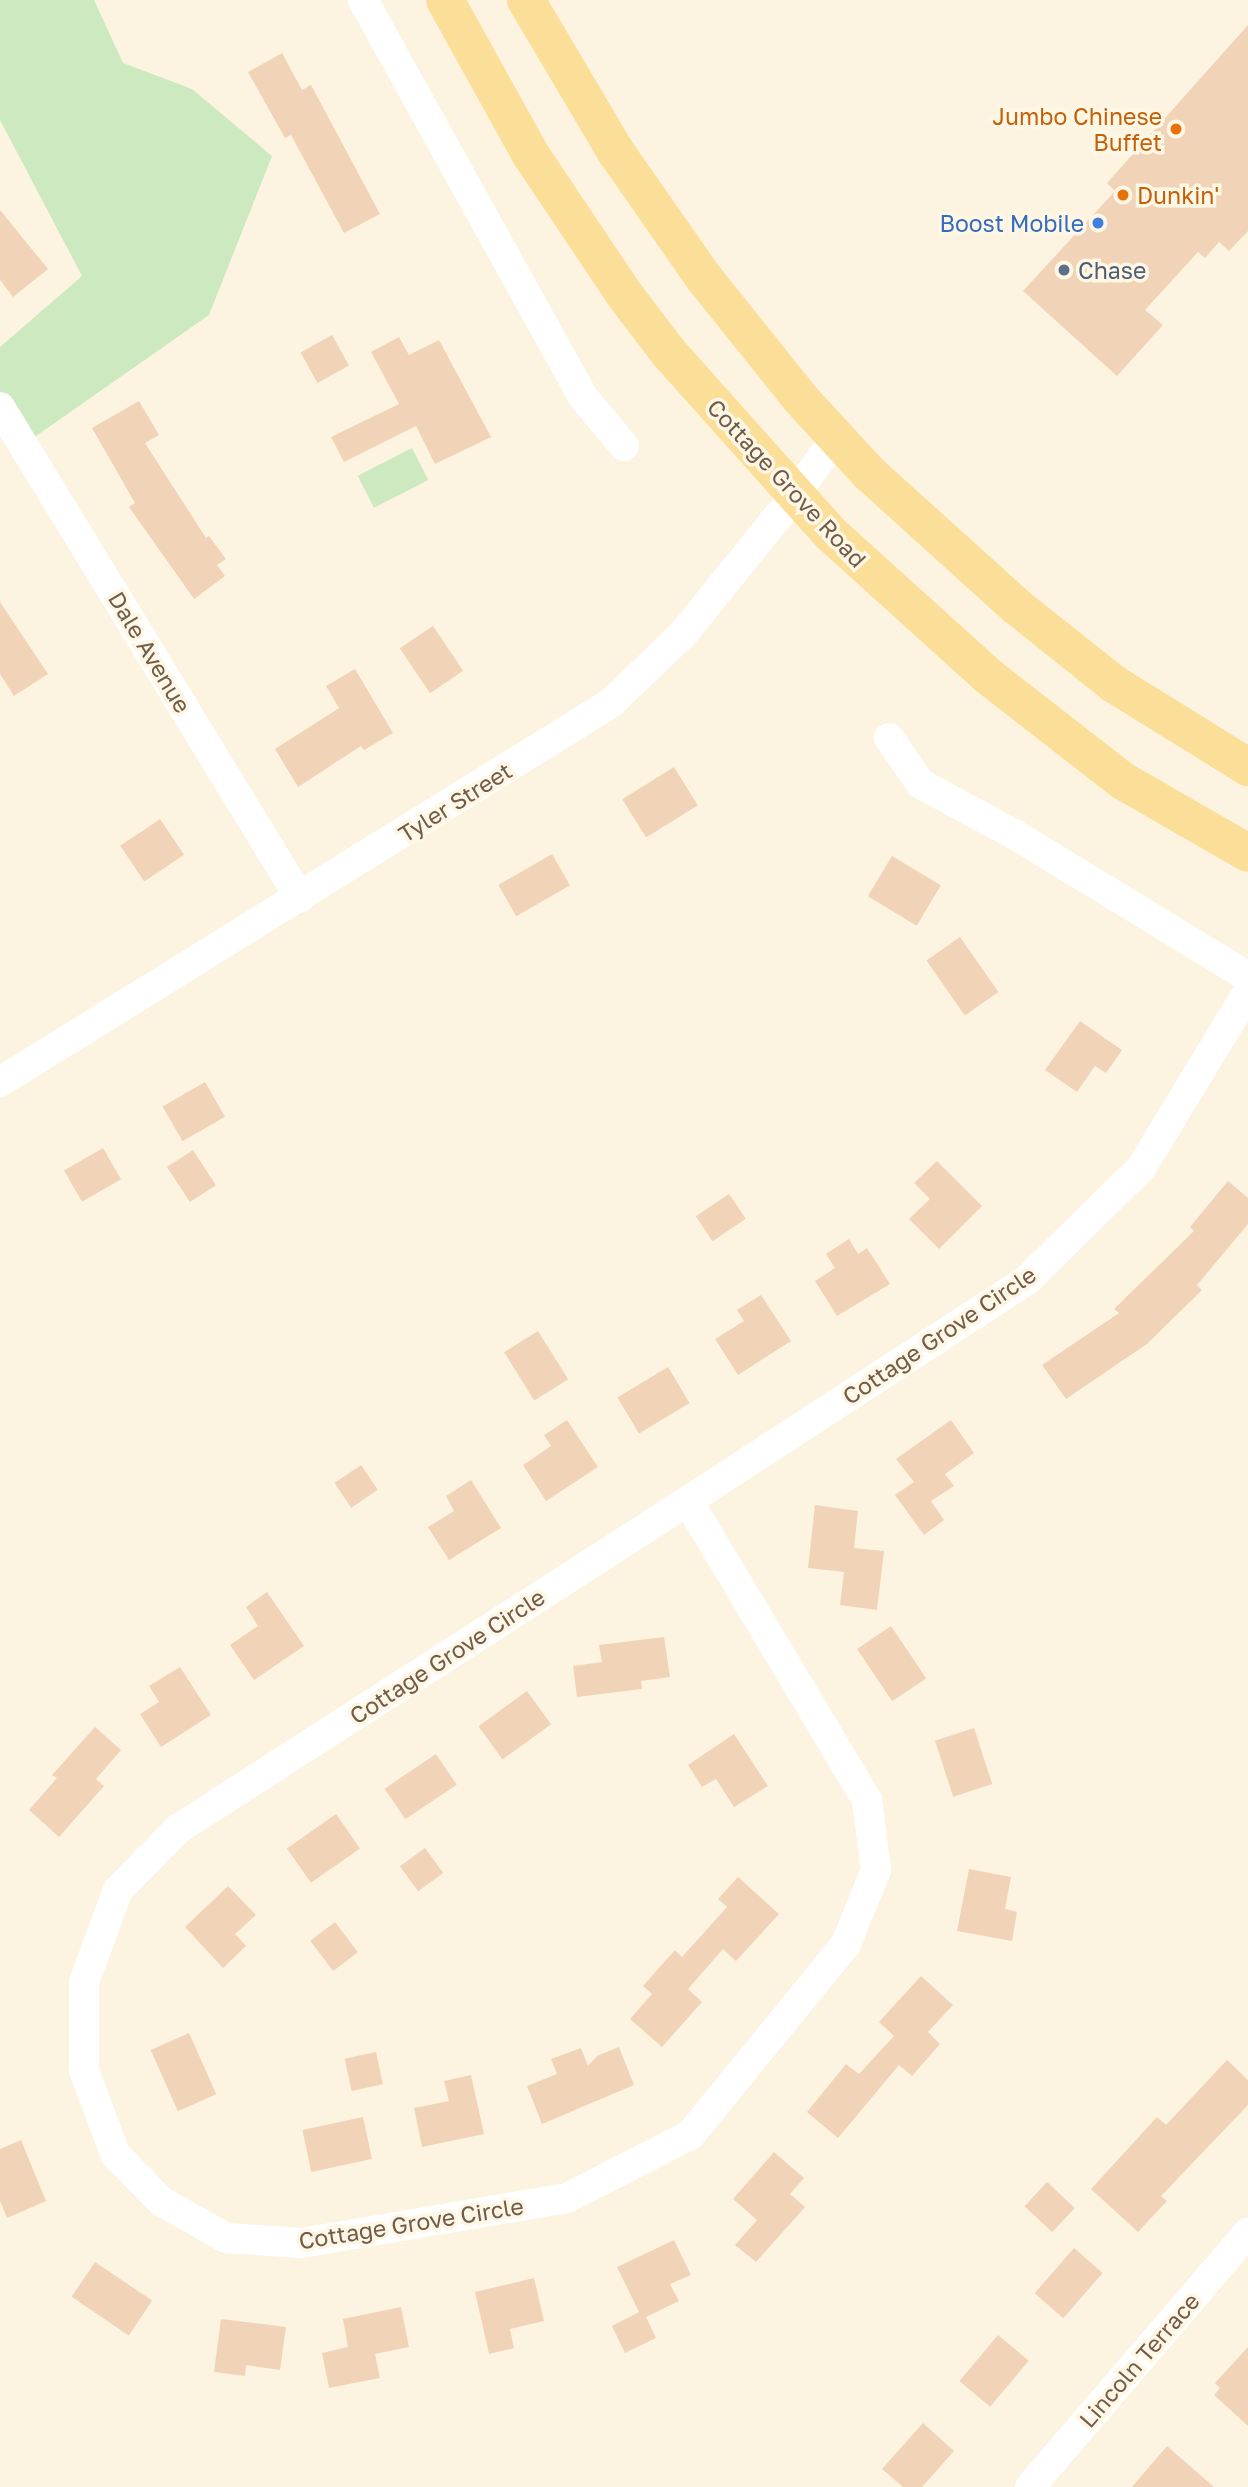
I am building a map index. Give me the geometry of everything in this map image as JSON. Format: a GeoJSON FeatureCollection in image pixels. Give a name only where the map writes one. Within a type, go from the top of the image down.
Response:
{"type":"FeatureCollection","features":[{"type":"Feature","properties":{"kind":"main road","name":"Cottage Grove Road"},"geometry":{"type":"LineString","coordinates":[[446,0],[570,218],[668,353],[795,495],[906,606],[988,676],[1122,781],[1248,853]]}},
{"type":"Feature","properties":{"kind":"main road"},"geometry":{"type":"LineString","coordinates":[[526,0],[616,152],[704,278],[836,437],[892,495],[1049,632],[1114,684],[1248,767]]}},
{"type":"Feature","properties":{"kind":"street"},"geometry":{"type":"LineString","coordinates":[[363,0],[583,397],[624,446]]}},
{"type":"Feature","properties":{"kind":"street","name":"Dale Avenue"},"geometry":{"type":"LineString","coordinates":[[0,407],[300,898]]}},
{"type":"Feature","properties":{"kind":"street","name":"Tyler Street"},"geometry":{"type":"LineString","coordinates":[[0,1082],[611,703],[683,634],[795,495],[836,437]]}},
{"type":"Feature","properties":{"kind":"street"},"geometry":{"type":"LineString","coordinates":[[889,738],[921,784],[1014,834],[1248,977]]}},
{"type":"Feature","properties":{"kind":"street","name":"Cottage Grove Circle"},"geometry":{"type":"LineString","coordinates":[[688,1502],[867,1800],[876,1870],[846,1944],[690,2135],[567,2198],[300,2243],[226,2238],[161,2201],[115,2154],[84,2070],[84,1982],[118,1890],[178,1829],[688,1502],[1027,1280],[1141,1168],[1248,992]]}},
{"type":"Feature","properties":{"kind":"street","name":"Lincoln Terrace"},"geometry":{"type":"LineString","coordinates":[[1030,2487],[1248,2233]]}},
{"type":"Feature","properties":{"kind":"green space"},"geometry":{"type":"Polygon","coordinates":[[[0,0],[94,0],[123,63],[192,89],[272,156],[209,315],[26,443],[0,407],[0,347],[82,276],[0,120],[0,0]]]}},
{"type":"Feature","properties":{"kind":"green space"},"geometry":{"type":"Polygon","coordinates":[[[412,448],[428,480],[374,508],[358,476],[412,448]]]}},
{"type":"Feature","properties":{"kind":"building"},"geometry":{"type":"Polygon","coordinates":[[[1248,25],[1248,231],[1229,251],[1219,242],[1205,258],[1198,252],[1145,310],[1163,325],[1117,376],[1023,291],[1115,191],[1107,183],[1248,25]]]}},
{"type":"Feature","properties":{"kind":"building"},"geometry":{"type":"Polygon","coordinates":[[[282,53],[302,90],[311,85],[380,214],[344,233],[291,135],[285,138],[248,72],[282,53]]]}},
{"type":"Feature","properties":{"kind":"building"},"geometry":{"type":"Polygon","coordinates":[[[0,210],[48,269],[13,297],[0,280],[0,210]]]}},
{"type":"Feature","properties":{"kind":"building"},"geometry":{"type":"Polygon","coordinates":[[[332,335],[349,366],[317,383],[301,352],[332,335]]]}},
{"type":"Feature","properties":{"kind":"building"},"geometry":{"type":"Polygon","coordinates":[[[399,337],[409,355],[439,340],[491,437],[435,464],[416,426],[344,462],[331,437],[399,404],[371,352],[399,337]]]}},
{"type":"Feature","properties":{"kind":"building"},"geometry":{"type":"Polygon","coordinates":[[[139,401],[159,435],[145,443],[206,538],[209,536],[226,559],[217,565],[225,576],[194,599],[129,507],[135,503],[92,428],[139,401]]]}},
{"type":"Feature","properties":{"kind":"building"},"geometry":{"type":"Polygon","coordinates":[[[0,602],[48,674],[14,696],[0,674],[0,602]]]}},
{"type":"Feature","properties":{"kind":"building"},"geometry":{"type":"Polygon","coordinates":[[[433,626],[463,671],[430,693],[400,648],[433,626]]]}},
{"type":"Feature","properties":{"kind":"building"},"geometry":{"type":"Polygon","coordinates":[[[355,669],[393,733],[364,750],[361,746],[298,787],[275,749],[339,708],[326,686],[355,669]]]}},
{"type":"Feature","properties":{"kind":"building"},"geometry":{"type":"Polygon","coordinates":[[[674,767],[698,805],[646,837],[622,799],[674,767]]]}},
{"type":"Feature","properties":{"kind":"building"},"geometry":{"type":"Polygon","coordinates":[[[160,819],[184,855],[144,881],[120,846],[160,819]]]}},
{"type":"Feature","properties":{"kind":"building"},"geometry":{"type":"Polygon","coordinates":[[[552,854],[570,885],[516,916],[498,885],[552,854]]]}},
{"type":"Feature","properties":{"kind":"building"},"geometry":{"type":"Polygon","coordinates":[[[892,856],[941,885],[917,926],[868,896],[892,856]]]}},
{"type":"Feature","properties":{"kind":"building"},"geometry":{"type":"Polygon","coordinates":[[[960,937],[998,992],[965,1015],[926,961],[960,937]]]}},
{"type":"Feature","properties":{"kind":"building"},"geometry":{"type":"Polygon","coordinates":[[[1080,1021],[1122,1050],[1106,1073],[1095,1066],[1077,1092],[1045,1070],[1080,1021]]]}},
{"type":"Feature","properties":{"kind":"building"},"geometry":{"type":"Polygon","coordinates":[[[205,1082],[225,1117],[183,1141],[163,1106],[205,1082]]]}},
{"type":"Feature","properties":{"kind":"building"},"geometry":{"type":"Polygon","coordinates":[[[103,1148],[121,1179],[82,1202],[64,1170],[103,1148]]]}},
{"type":"Feature","properties":{"kind":"building"},"geometry":{"type":"Polygon","coordinates":[[[193,1150],[216,1185],[190,1202],[167,1167],[193,1150]]]}},
{"type":"Feature","properties":{"kind":"building"},"geometry":{"type":"Polygon","coordinates":[[[937,1161],[982,1206],[939,1249],[909,1219],[930,1199],[914,1183],[937,1161]]]}},
{"type":"Feature","properties":{"kind":"building"},"geometry":{"type":"Polygon","coordinates":[[[1228,1181],[1248,1198],[1248,1224],[1197,1285],[1202,1290],[1147,1344],[1066,1399],[1042,1365],[1119,1313],[1114,1309],[1194,1231],[1190,1227],[1228,1181]]]}},
{"type":"Feature","properties":{"kind":"building"},"geometry":{"type":"Polygon","coordinates":[[[729,1194],[746,1219],[713,1241],[696,1216],[729,1194]]]}},
{"type":"Feature","properties":{"kind":"building"},"geometry":{"type":"Polygon","coordinates":[[[849,1239],[858,1254],[867,1248],[890,1284],[837,1316],[815,1281],[835,1268],[826,1254],[849,1239]]]}},
{"type":"Feature","properties":{"kind":"building"},"geometry":{"type":"Polygon","coordinates":[[[761,1295],[791,1341],[738,1375],[715,1339],[744,1321],[737,1310],[761,1295]]]}},
{"type":"Feature","properties":{"kind":"building"},"geometry":{"type":"Polygon","coordinates":[[[538,1331],[568,1379],[534,1401],[504,1352],[538,1331]]]}},
{"type":"Feature","properties":{"kind":"building"},"geometry":{"type":"Polygon","coordinates":[[[668,1367],[690,1403],[639,1433],[617,1397],[668,1367]]]}},
{"type":"Feature","properties":{"kind":"building"},"geometry":{"type":"Polygon","coordinates":[[[567,1420],[598,1467],[546,1501],[523,1465],[551,1446],[544,1435],[567,1420]]]}},
{"type":"Feature","properties":{"kind":"building"},"geometry":{"type":"Polygon","coordinates":[[[951,1420],[974,1453],[945,1474],[954,1486],[931,1501],[944,1520],[924,1535],[895,1495],[914,1482],[896,1459],[951,1420]]]}},
{"type":"Feature","properties":{"kind":"building"},"geometry":{"type":"Polygon","coordinates":[[[361,1465],[378,1490],[351,1508],[334,1483],[361,1465]]]}},
{"type":"Feature","properties":{"kind":"building"},"geometry":{"type":"Polygon","coordinates":[[[471,1480],[501,1528],[449,1560],[428,1527],[454,1511],[446,1496],[471,1480]]]}},
{"type":"Feature","properties":{"kind":"building"},"geometry":{"type":"Polygon","coordinates":[[[815,1505],[858,1511],[854,1548],[884,1551],[877,1610],[840,1605],[844,1572],[808,1568],[815,1505]]]}},
{"type":"Feature","properties":{"kind":"building"},"geometry":{"type":"Polygon","coordinates":[[[267,1592],[304,1646],[254,1680],[230,1645],[258,1626],[246,1607],[267,1592]]]}},
{"type":"Feature","properties":{"kind":"building"},"geometry":{"type":"Polygon","coordinates":[[[891,1626],[926,1678],[892,1701],[857,1649],[891,1626]]]}},
{"type":"Feature","properties":{"kind":"building"},"geometry":{"type":"Polygon","coordinates":[[[664,1637],[670,1677],[641,1681],[642,1689],[577,1697],[573,1666],[602,1662],[599,1645],[664,1637]]]}},
{"type":"Feature","properties":{"kind":"building"},"geometry":{"type":"Polygon","coordinates":[[[180,1667],[211,1715],[161,1747],[140,1714],[159,1702],[149,1686],[180,1667]]]}},
{"type":"Feature","properties":{"kind":"building"},"geometry":{"type":"Polygon","coordinates":[[[527,1691],[551,1724],[503,1759],[478,1726],[527,1691]]]}},
{"type":"Feature","properties":{"kind":"building"},"geometry":{"type":"Polygon","coordinates":[[[95,1727],[121,1750],[96,1779],[104,1786],[59,1837],[29,1810],[57,1778],[52,1775],[95,1727]]]}},
{"type":"Feature","properties":{"kind":"building"},"geometry":{"type":"Polygon","coordinates":[[[974,1728],[992,1784],[953,1797],[935,1741],[974,1728]]]}},
{"type":"Feature","properties":{"kind":"building"},"geometry":{"type":"Polygon","coordinates":[[[734,1734],[768,1786],[734,1807],[716,1779],[702,1787],[688,1765],[734,1734]]]}},
{"type":"Feature","properties":{"kind":"building"},"geometry":{"type":"Polygon","coordinates":[[[436,1754],[457,1785],[405,1819],[385,1789],[436,1754]]]}},
{"type":"Feature","properties":{"kind":"building"},"geometry":{"type":"Polygon","coordinates":[[[336,1814],[360,1848],[311,1883],[287,1848],[336,1814]]]}},
{"type":"Feature","properties":{"kind":"building"},"geometry":{"type":"Polygon","coordinates":[[[425,1848],[443,1873],[418,1891],[400,1866],[425,1848]]]}},
{"type":"Feature","properties":{"kind":"building"},"geometry":{"type":"Polygon","coordinates":[[[969,1869],[1011,1877],[1005,1909],[1017,1912],[1012,1941],[957,1931],[969,1869]]]}},
{"type":"Feature","properties":{"kind":"building"},"geometry":{"type":"Polygon","coordinates":[[[738,1877],[779,1914],[736,1961],[723,1949],[688,1989],[702,2002],[662,2047],[630,2019],[652,1994],[643,1986],[675,1950],[682,1957],[727,1907],[718,1899],[738,1877]]]}},
{"type":"Feature","properties":{"kind":"building"},"geometry":{"type":"Polygon","coordinates":[[[228,1886],[256,1915],[235,1934],[246,1946],[223,1968],[185,1927],[228,1886]]]}},
{"type":"Feature","properties":{"kind":"building"},"geometry":{"type":"Polygon","coordinates":[[[335,1922],[358,1952],[333,1971],[310,1941],[335,1922]]]}},
{"type":"Feature","properties":{"kind":"building"},"geometry":{"type":"Polygon","coordinates":[[[921,1976],[953,2005],[928,2032],[940,2044],[912,2076],[899,2065],[838,2138],[807,2112],[846,2064],[859,2074],[894,2036],[879,2022],[921,1976]]]}},
{"type":"Feature","properties":{"kind":"building"},"geometry":{"type":"Polygon","coordinates":[[[189,2033],[216,2094],[178,2111],[151,2050],[189,2033]]]}},
{"type":"Feature","properties":{"kind":"building"},"geometry":{"type":"Polygon","coordinates":[[[619,2047],[634,2085],[542,2124],[527,2086],[557,2074],[551,2059],[581,2048],[588,2066],[597,2056],[619,2047]]]}},
{"type":"Feature","properties":{"kind":"building"},"geometry":{"type":"Polygon","coordinates":[[[376,2052],[383,2084],[352,2091],[345,2059],[376,2052]]]}},
{"type":"Feature","properties":{"kind":"building"},"geometry":{"type":"Polygon","coordinates":[[[1227,2060],[1248,2080],[1248,2105],[1161,2196],[1167,2201],[1138,2232],[1091,2189],[1157,2117],[1166,2125],[1227,2060]]]}},
{"type":"Feature","properties":{"kind":"building"},"geometry":{"type":"Polygon","coordinates":[[[471,2075],[484,2134],[422,2147],[414,2108],[449,2101],[444,2081],[471,2075]]]}},
{"type":"Feature","properties":{"kind":"building"},"geometry":{"type":"Polygon","coordinates":[[[363,2117],[372,2159],[311,2172],[302,2130],[363,2117]]]}},
{"type":"Feature","properties":{"kind":"building"},"geometry":{"type":"Polygon","coordinates":[[[21,2140],[46,2201],[7,2218],[0,2201],[0,2149],[21,2140]]]}},
{"type":"Feature","properties":{"kind":"building"},"geometry":{"type":"Polygon","coordinates":[[[774,2152],[804,2178],[790,2194],[805,2207],[756,2262],[735,2245],[757,2220],[733,2199],[774,2152]]]}},
{"type":"Feature","properties":{"kind":"building"},"geometry":{"type":"Polygon","coordinates":[[[1047,2182],[1075,2208],[1052,2232],[1024,2206],[1047,2182]]]}},
{"type":"Feature","properties":{"kind":"building"},"geometry":{"type":"Polygon","coordinates":[[[674,2240],[691,2275],[670,2284],[679,2301],[646,2317],[656,2338],[625,2353],[612,2326],[639,2312],[617,2267],[674,2240]]]}},
{"type":"Feature","properties":{"kind":"building"},"geometry":{"type":"Polygon","coordinates":[[[1074,2248],[1103,2273],[1063,2318],[1035,2293],[1074,2248]]]}},
{"type":"Feature","properties":{"kind":"building"},"geometry":{"type":"Polygon","coordinates":[[[95,2262],[152,2301],[129,2335],[72,2297],[95,2262]]]}},
{"type":"Feature","properties":{"kind":"building"},"geometry":{"type":"Polygon","coordinates":[[[534,2278],[544,2321],[510,2329],[514,2348],[489,2354],[475,2292],[534,2278]]]}},
{"type":"Feature","properties":{"kind":"building"},"geometry":{"type":"Polygon","coordinates":[[[401,2307],[409,2347],[375,2354],[380,2378],[329,2388],[322,2353],[348,2347],[343,2319],[401,2307]]]}},
{"type":"Feature","properties":{"kind":"building"},"geometry":{"type":"Polygon","coordinates":[[[221,2319],[286,2327],[280,2370],[246,2365],[245,2376],[214,2372],[221,2319]]]}},
{"type":"Feature","properties":{"kind":"building"},"geometry":{"type":"Polygon","coordinates":[[[998,2335],[1029,2361],[990,2407],[959,2381],[998,2335]]]}},
{"type":"Feature","properties":{"kind":"building"},"geometry":{"type":"Polygon","coordinates":[[[1248,2347],[1248,2426],[1214,2395],[1220,2388],[1215,2383],[1248,2347]]]}},
{"type":"Feature","properties":{"kind":"building"},"geometry":{"type":"Polygon","coordinates":[[[923,2423],[954,2451],[922,2487],[903,2487],[882,2469],[923,2423]]]}},
{"type":"Feature","properties":{"kind":"building"},"geometry":{"type":"Polygon","coordinates":[[[1167,2446],[1214,2487],[1132,2487],[1167,2446]]]}},
{"type":"Feature","properties":{"kind":"place","name":"Jumbo Chinese Buffet"},"geometry":{"type":"Point","coordinates":[1176,129]}},
{"type":"Feature","properties":{"kind":"place","name":"Dunkin'"},"geometry":{"type":"Point","coordinates":[1123,195]}},
{"type":"Feature","properties":{"kind":"place","name":"Boost Mobile"},"geometry":{"type":"Point","coordinates":[1098,223]}},
{"type":"Feature","properties":{"kind":"place","name":"Chase"},"geometry":{"type":"Point","coordinates":[1064,270]}}]}
